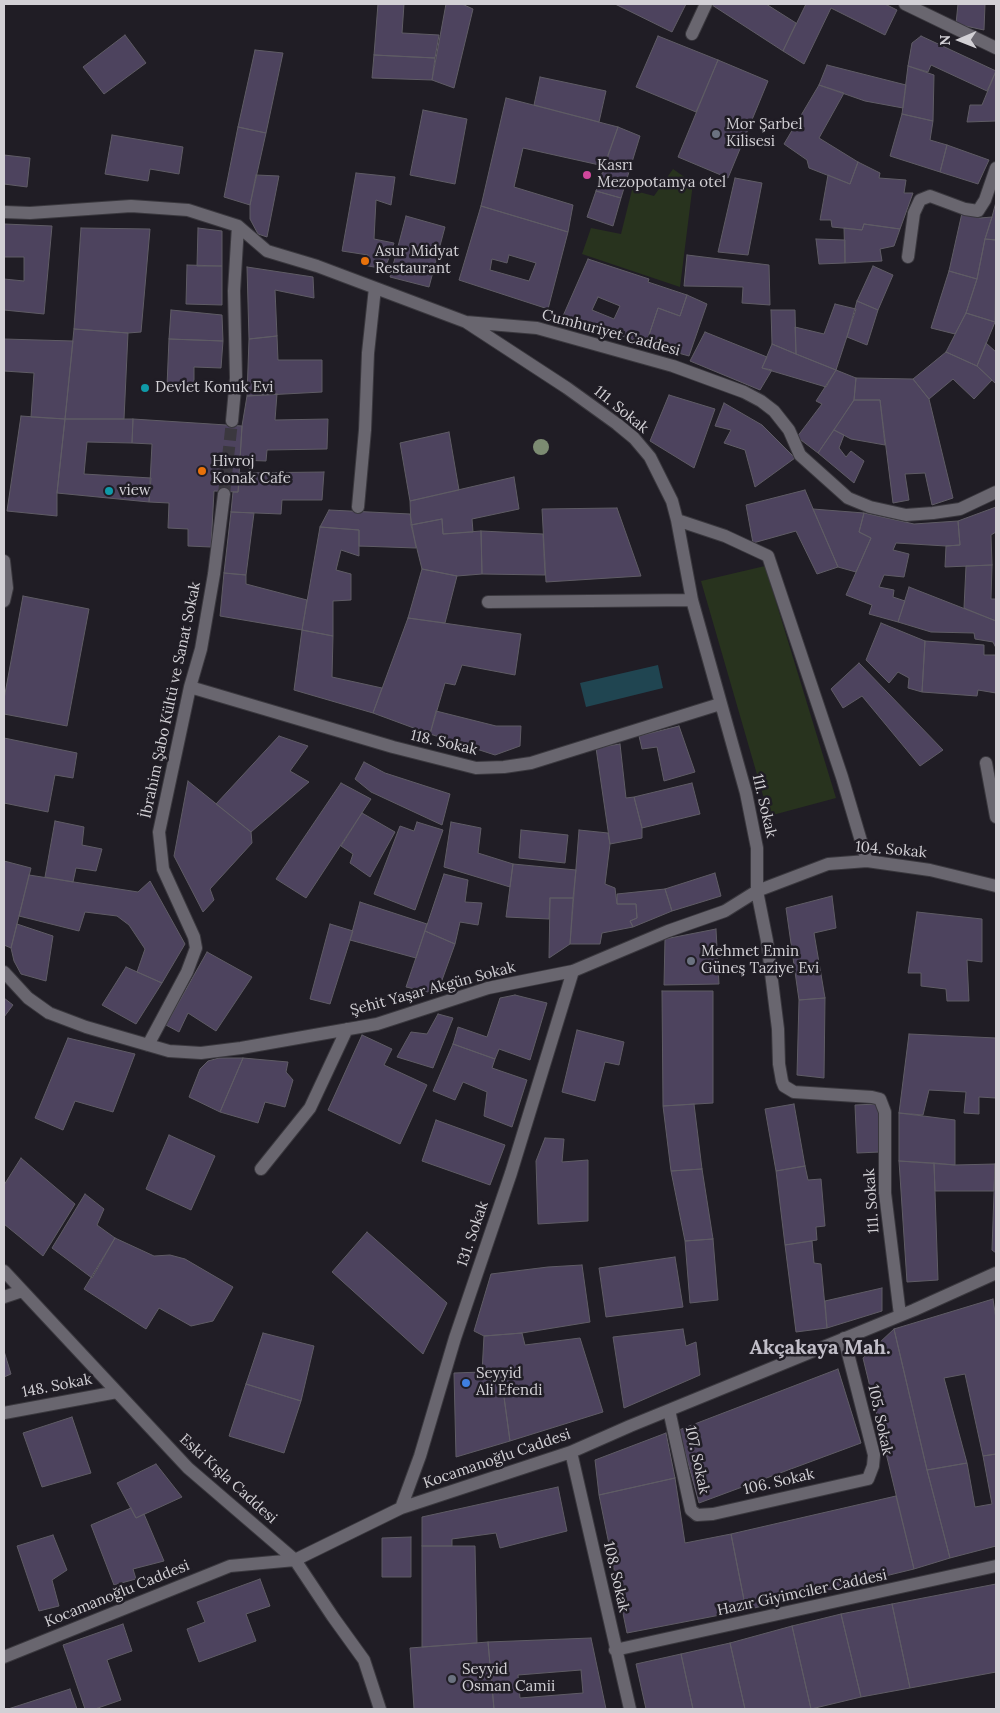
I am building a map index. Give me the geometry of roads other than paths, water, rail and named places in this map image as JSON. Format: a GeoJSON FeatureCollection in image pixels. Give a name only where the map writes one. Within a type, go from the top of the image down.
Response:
{"type":"FeatureCollection","features":[{"type":"Feature","properties":{"kind":"street"},"geometry":{"type":"LineString","coordinates":[[692,34],[706,4]]}},
{"type":"Feature","properties":{"kind":"street"},"geometry":{"type":"LineString","coordinates":[[905,4],[996,48]]}},
{"type":"Feature","properties":{"kind":"street"},"geometry":{"type":"LineString","coordinates":[[908,257],[914,213],[920,200],[930,196],[978,212],[986,200],[996,168]]}},
{"type":"Feature","properties":{"kind":"street","name":"Cumhuriyet Caddesi"},"geometry":{"type":"LineString","coordinates":[[4,212],[30,213],[131,206],[188,210],[238,226],[267,250],[317,266],[466,322],[543,330],[673,366],[744,392],[774,411],[789,430],[800,455],[848,498],[870,508],[906,515],[933,514],[960,509],[996,492]]}},
{"type":"Feature","properties":{"kind":"street"},"geometry":{"type":"LineString","coordinates":[[232,421],[236,378],[234,291],[238,226]]}},
{"type":"Feature","properties":{"kind":"street"},"geometry":{"type":"LineString","coordinates":[[358,507],[365,430],[368,353],[375,288]]}},
{"type":"Feature","properties":{"kind":"street","name":"111. Sokak"},"geometry":{"type":"LineString","coordinates":[[466,322],[618,424],[634,438],[650,457],[672,500],[692,600],[746,793],[757,848],[757,891],[767,941],[778,1030],[779,1064],[784,1086],[794,1092],[880,1099],[885,1112],[885,1193],[900,1315]]}},
{"type":"Feature","properties":{"kind":"street","name":"İbrahim Şabo Kültü ve Sanat Sokak"},"geometry":{"type":"LineString","coordinates":[[148,1045],[187,972],[196,948],[194,937],[163,869],[159,832],[190,687],[202,649],[224,494]]}},
{"type":"Feature","properties":{"kind":"street"},"geometry":{"type":"LineString","coordinates":[[677,520],[725,536],[768,556],[868,861]]}},
{"type":"Feature","properties":{"kind":"street"},"geometry":{"type":"LineString","coordinates":[[4,561],[7,588],[4,601]]}},
{"type":"Feature","properties":{"kind":"street"},"geometry":{"type":"LineString","coordinates":[[488,602],[692,600]]}},
{"type":"Feature","properties":{"kind":"street","name":"118. Sokak"},"geometry":{"type":"LineString","coordinates":[[190,687],[393,747],[476,768],[504,767],[531,763],[628,731],[720,704]]}},
{"type":"Feature","properties":{"kind":"street"},"geometry":{"type":"LineString","coordinates":[[986,763],[996,817]]}},
{"type":"Feature","properties":{"kind":"street","name":"104. Sokak"},"geometry":{"type":"LineString","coordinates":[[757,891],[828,864],[868,861],[930,870],[996,886]]}},
{"type":"Feature","properties":{"kind":"street","name":"Şehit Yaşar Akgün Sokak"},"geometry":{"type":"LineString","coordinates":[[4,972],[28,998],[48,1013],[169,1051],[201,1053],[241,1048],[377,1024],[488,988],[573,970],[668,931],[725,911],[757,891]]}},
{"type":"Feature","properties":{"kind":"street","name":"131. Sokak"},"geometry":{"type":"LineString","coordinates":[[401,1508],[420,1456],[455,1338],[512,1173],[573,970]]}},
{"type":"Feature","properties":{"kind":"street"},"geometry":{"type":"LineString","coordinates":[[261,1169],[310,1108],[346,1030]]}},
{"type":"Feature","properties":{"kind":"street","name":"Eski Kışla Caddesi"},"geometry":{"type":"LineString","coordinates":[[4,1271],[188,1468],[295,1560],[364,1660],[380,1709]]}},
{"type":"Feature","properties":{"kind":"street","name":"Kocamanoğlu Caddesi"},"geometry":{"type":"LineString","coordinates":[[4,1657],[230,1566],[295,1560],[401,1508],[571,1452],[996,1273]]}},
{"type":"Feature","properties":{"kind":"street"},"geometry":{"type":"LineString","coordinates":[[4,1297],[22,1291]]}},
{"type":"Feature","properties":{"kind":"street","name":"105. Sokak"},"geometry":{"type":"LineString","coordinates":[[844,1338],[874,1455],[873,1466],[868,1479]]}},
{"type":"Feature","properties":{"kind":"street","name":"148. Sokak"},"geometry":{"type":"LineString","coordinates":[[4,1413],[117,1392]]}},
{"type":"Feature","properties":{"kind":"street","name":"107. Sokak"},"geometry":{"type":"LineString","coordinates":[[669,1410],[691,1510],[697,1514]]}},
{"type":"Feature","properties":{"kind":"street","name":"108. Sokak"},"geometry":{"type":"LineString","coordinates":[[571,1452],[630,1709]]}},
{"type":"Feature","properties":{"kind":"street","name":"106. Sokak"},"geometry":{"type":"LineString","coordinates":[[697,1514],[713,1514],[868,1479]]}},
{"type":"Feature","properties":{"kind":"street","name":"Hazır Giyimciler Caddesi"},"geometry":{"type":"LineString","coordinates":[[615,1650],[996,1566]]}},
{"type":"Feature","properties":{"kind":"water"},"geometry":{"type":"Polygon","coordinates":[[[658,665],[663,688],[586,707],[580,683],[658,665]]]}},
{"type":"Feature","properties":{"kind":"tunnel"},"geometry":{"type":"LineString","coordinates":[[224,494],[232,421]]}},
{"type":"Feature","properties":{"kind":"place","name":"Mor Şarbel Kilisesi"},"geometry":{"type":"Point","coordinates":[716,134]}},
{"type":"Feature","properties":{"kind":"place","name":"Kasrı Mezopotamya otel"},"geometry":{"type":"Point","coordinates":[587,175]}},
{"type":"Feature","properties":{"kind":"place","name":"Asur Midyat Restaurant"},"geometry":{"type":"Point","coordinates":[365,261]}},
{"type":"Feature","properties":{"kind":"place","name":"Devlet Konuk Evi"},"geometry":{"type":"Point","coordinates":[145,388]}},
{"type":"Feature","properties":{"kind":"place","name":"Hivroj Konak Cafe"},"geometry":{"type":"Point","coordinates":[202,471]}},
{"type":"Feature","properties":{"kind":"place","name":"view"},"geometry":{"type":"Point","coordinates":[109,491]}},
{"type":"Feature","properties":{"kind":"place","name":"Mehmet Emin Güneş Taziye Evi"},"geometry":{"type":"Point","coordinates":[691,961]}},
{"type":"Feature","properties":{"kind":"place","name":"Seyyid Ali Efendi"},"geometry":{"type":"Point","coordinates":[466,1383]}},
{"type":"Feature","properties":{"kind":"place","name":"Seyyid Osman Camii"},"geometry":{"type":"Point","coordinates":[452,1679]}},
{"type":"Feature","properties":{"kind":"district","name":"Akçakaya Mah."},"geometry":{"type":"Point","coordinates":[820,1348]}}]}
